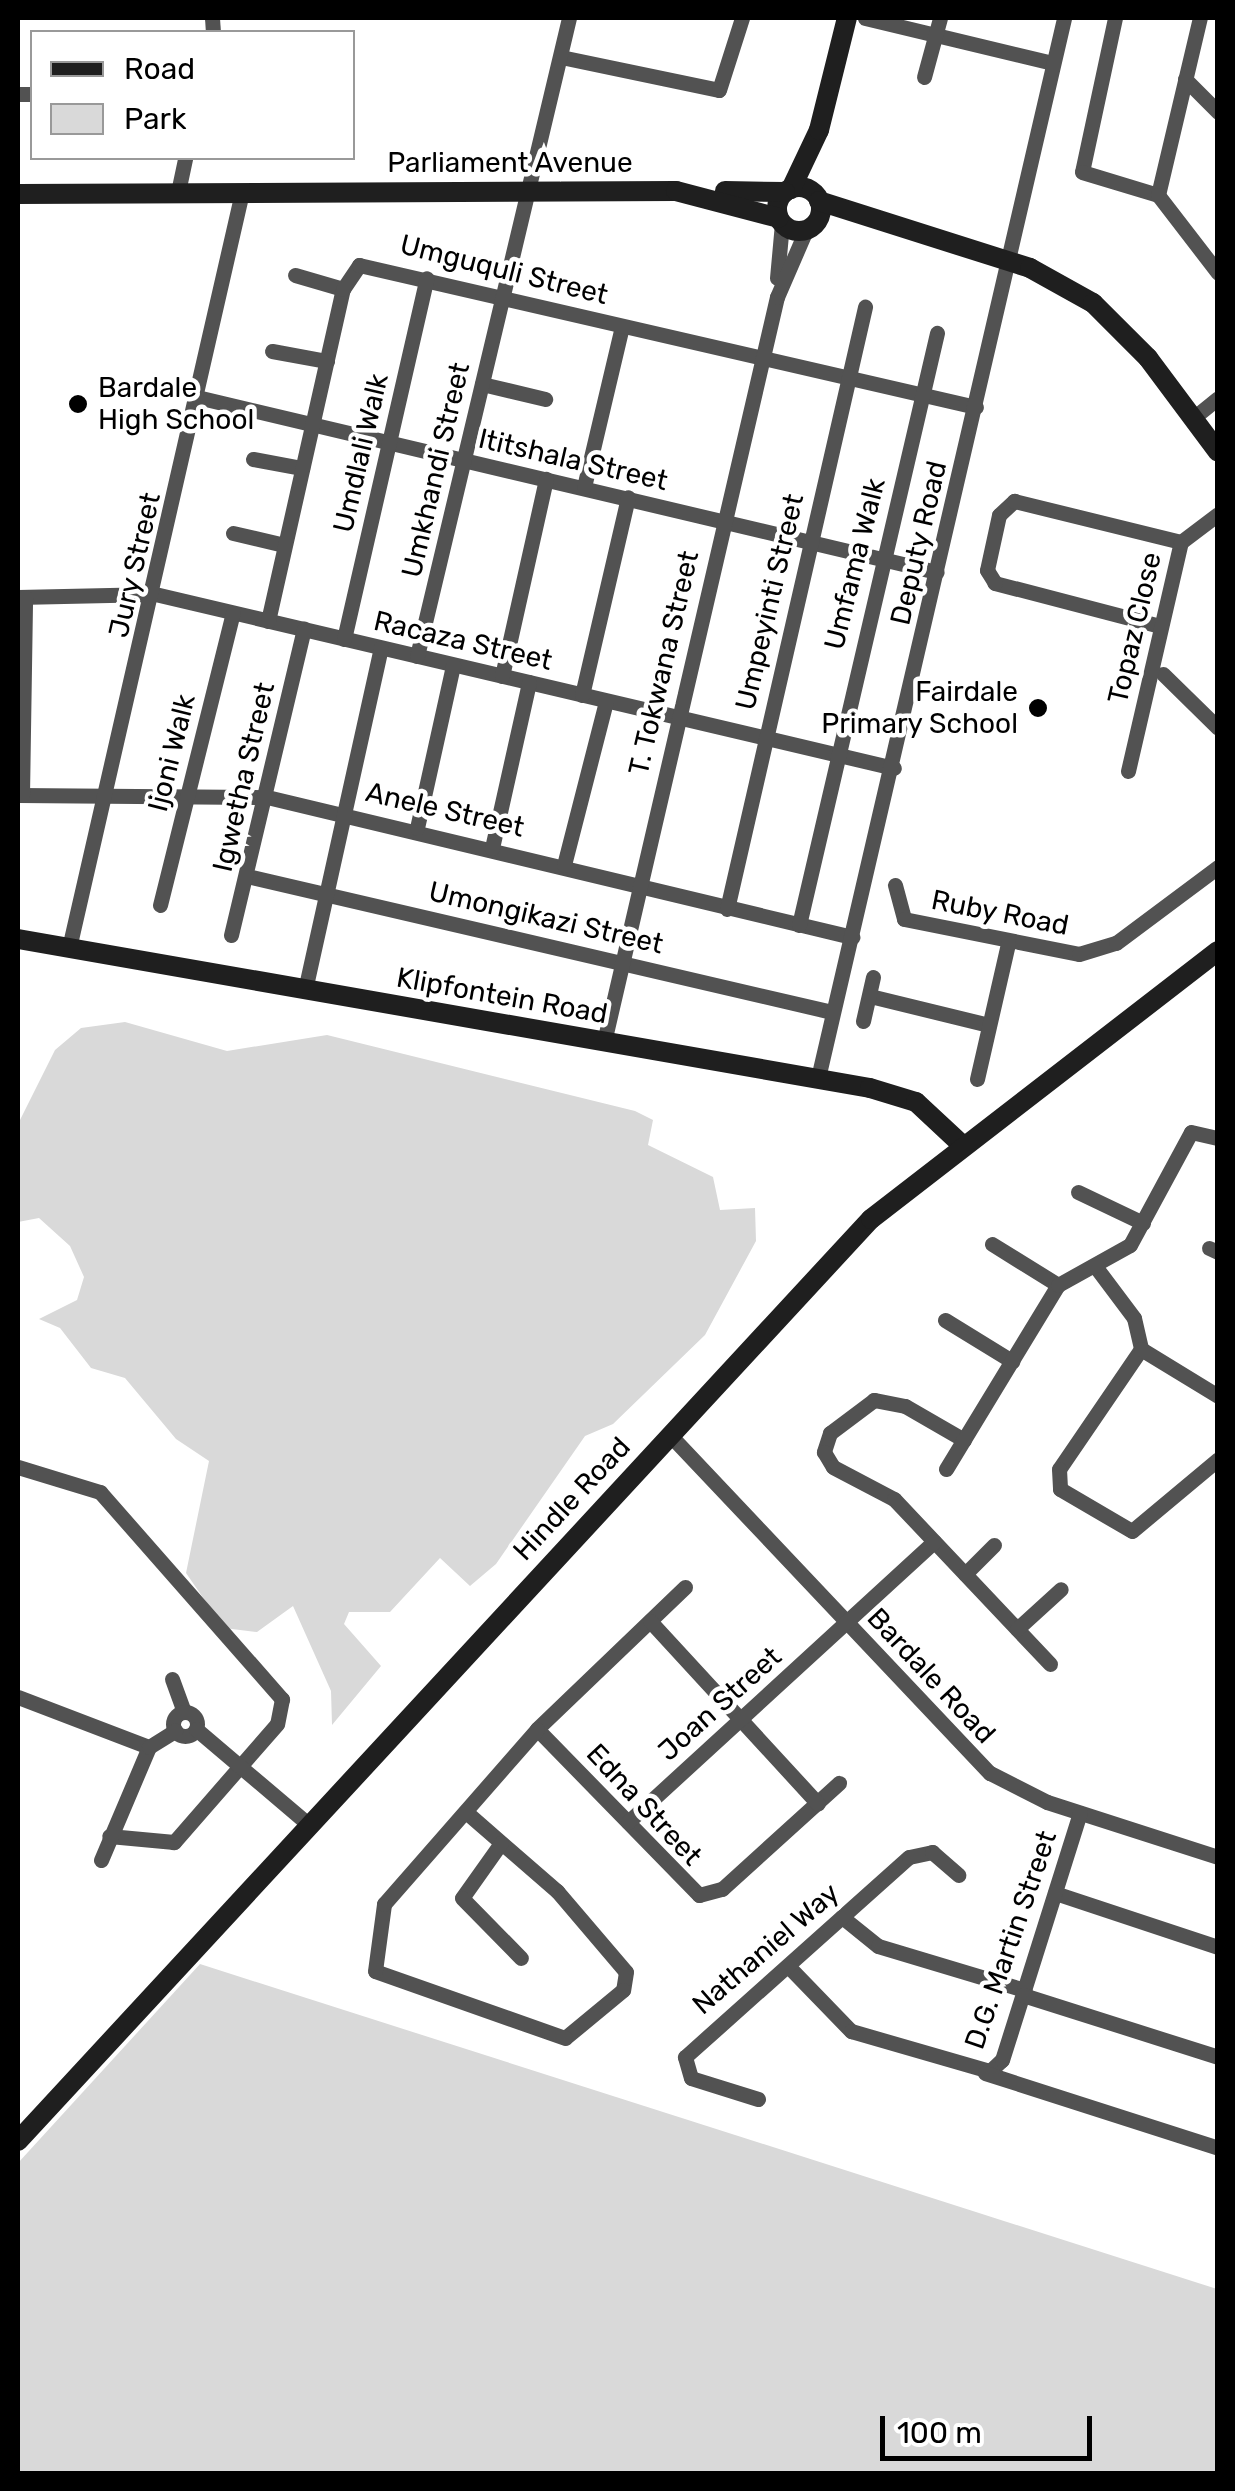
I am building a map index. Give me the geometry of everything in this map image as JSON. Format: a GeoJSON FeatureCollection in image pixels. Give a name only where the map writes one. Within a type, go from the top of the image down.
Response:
{"type":"FeatureCollection","features":[{"type":"Feature","properties":{"kind":"street","name":"Umkhandi Street"},"geometry":{"type":"LineString","coordinates":[[417,656],[524,190],[569,18]]}},
{"type":"Feature","properties":{"kind":"street"},"geometry":{"type":"LineString","coordinates":[[561,57],[719,90],[742,18]]}},
{"type":"Feature","properties":{"kind":"street"},"geometry":{"type":"LineString","coordinates":[[780,220],[788,191],[818,130],[847,18]]}},
{"type":"Feature","properties":{"kind":"street"},"geometry":{"type":"LineString","coordinates":[[865,18],[1054,63]]}},
{"type":"Feature","properties":{"kind":"street"},"geometry":{"type":"LineString","coordinates":[[924,77],[940,18]]}},
{"type":"Feature","properties":{"kind":"street","name":"Deputy Road"},"geometry":{"type":"LineString","coordinates":[[818,1078],[894,768],[1064,18]]}},
{"type":"Feature","properties":{"kind":"street"},"geometry":{"type":"LineString","coordinates":[[1116,18],[1082,172],[1158,195],[1218,273]]}},
{"type":"Feature","properties":{"kind":"street"},"geometry":{"type":"LineString","coordinates":[[1158,195],[1200,18]]}},
{"type":"Feature","properties":{"kind":"street"},"geometry":{"type":"LineString","coordinates":[[1185,80],[1218,112]]}},
{"type":"Feature","properties":{"kind":"street"},"geometry":{"type":"LineString","coordinates":[[818,130],[818,198],[809,228],[908,235]]}},
{"type":"Feature","properties":{"kind":"street"},"geometry":{"type":"LineString","coordinates":[[178,192],[185,160]]}},
{"type":"Feature","properties":{"kind":"street","name":"Parliament Avenue"},"geometry":{"type":"LineString","coordinates":[[18,194],[788,191],[818,198]]}},
{"type":"Feature","properties":{"kind":"street","name":"Jury Street"},"geometry":{"type":"LineString","coordinates":[[69,948],[155,594],[242,192]]}},
{"type":"Feature","properties":{"kind":"street","name":"Parliament Avenue"},"geometry":{"type":"LineString","coordinates":[[704,193],[809,228]]}},
{"type":"Feature","properties":{"kind":"street"},"geometry":{"type":"LineString","coordinates":[[818,198],[908,235],[1009,261],[1093,303],[1218,452]]}},
{"type":"Feature","properties":{"kind":"street","name":"T. Tokwana Street"},"geometry":{"type":"LineString","coordinates":[[604,1042],[777,297],[780,220]]}},
{"type":"Feature","properties":{"kind":"street","name":"T. Tokwana Street"},"geometry":{"type":"LineString","coordinates":[[777,297],[809,228]]}},
{"type":"Feature","properties":{"kind":"street","name":"Umguquli Street"},"geometry":{"type":"LineString","coordinates":[[343,289],[359,264],[976,407]]}},
{"type":"Feature","properties":{"kind":"street"},"geometry":{"type":"LineString","coordinates":[[268,621],[343,289],[295,276]]}},
{"type":"Feature","properties":{"kind":"street","name":"Umdlali Walk"},"geometry":{"type":"LineString","coordinates":[[344,639],[427,278]]}},
{"type":"Feature","properties":{"kind":"street","name":"Umpeyinti Street"},"geometry":{"type":"LineString","coordinates":[[726,909],[865,307]]}},
{"type":"Feature","properties":{"kind":"street"},"geometry":{"type":"LineString","coordinates":[[584,487],[622,326]]}},
{"type":"Feature","properties":{"kind":"street","name":"Umfama Walk"},"geometry":{"type":"LineString","coordinates":[[799,924],[835,754],[937,333]]}},
{"type":"Feature","properties":{"kind":"street"},"geometry":{"type":"LineString","coordinates":[[272,351],[327,362]]}},
{"type":"Feature","properties":{"kind":"street"},"geometry":{"type":"LineString","coordinates":[[482,384],[545,399]]}},
{"type":"Feature","properties":{"kind":"street","name":"Ititshala Street"},"geometry":{"type":"LineString","coordinates":[[198,397],[311,427],[546,478],[937,572]]}},
{"type":"Feature","properties":{"kind":"street"},"geometry":{"type":"LineString","coordinates":[[1192,419],[1218,398]]}},
{"type":"Feature","properties":{"kind":"street"},"geometry":{"type":"LineString","coordinates":[[253,459],[302,468]]}},
{"type":"Feature","properties":{"kind":"street"},"geometry":{"type":"LineString","coordinates":[[502,676],[546,478]]}},
{"type":"Feature","properties":{"kind":"street"},"geometry":{"type":"LineString","coordinates":[[582,695],[628,497]]}},
{"type":"Feature","properties":{"kind":"street"},"geometry":{"type":"LineString","coordinates":[[1160,626],[989,578],[1007,502],[1181,542]]}},
{"type":"Feature","properties":{"kind":"street","name":"Topaz Close"},"geometry":{"type":"LineString","coordinates":[[1128,771],[1181,542],[1218,514]]}},
{"type":"Feature","properties":{"kind":"street"},"geometry":{"type":"LineString","coordinates":[[233,533],[284,544]]}},
{"type":"Feature","properties":{"kind":"street","name":"Racaza Street"},"geometry":{"type":"LineString","coordinates":[[21,596],[155,594],[894,768]]}},
{"type":"Feature","properties":{"kind":"street"},"geometry":{"type":"LineString","coordinates":[[20,795],[21,596]]}},
{"type":"Feature","properties":{"kind":"street","name":"Ijoni Walk"},"geometry":{"type":"LineString","coordinates":[[160,905],[233,613]]}},
{"type":"Feature","properties":{"kind":"street","name":"Igwetha Street"},"geometry":{"type":"LineString","coordinates":[[231,935],[304,630]]}},
{"type":"Feature","properties":{"kind":"street"},"geometry":{"type":"LineString","coordinates":[[305,990],[381,648]]}},
{"type":"Feature","properties":{"kind":"street"},"geometry":{"type":"LineString","coordinates":[[417,828],[453,665]]}},
{"type":"Feature","properties":{"kind":"street"},"geometry":{"type":"LineString","coordinates":[[1163,674],[1218,728]]}},
{"type":"Feature","properties":{"kind":"street"},"geometry":{"type":"LineString","coordinates":[[492,848],[529,682]]}},
{"type":"Feature","properties":{"kind":"street"},"geometry":{"type":"LineString","coordinates":[[564,865],[606,701]]}},
{"type":"Feature","properties":{"kind":"street","name":"Anele Street"},"geometry":{"type":"LineString","coordinates":[[20,795],[267,797],[417,828],[726,909],[852,937]]}},
{"type":"Feature","properties":{"kind":"street","name":"Ruby Road"},"geometry":{"type":"LineString","coordinates":[[895,884],[904,919],[1008,944],[1098,951],[1218,867]]}},
{"type":"Feature","properties":{"kind":"street","name":"Umongikazi Street"},"geometry":{"type":"LineString","coordinates":[[247,876],[832,1012]]}},
{"type":"Feature","properties":{"kind":"street","name":"Klipfontein Road"},"geometry":{"type":"LineString","coordinates":[[18,939],[818,1078],[916,1102],[960,1143]]}},
{"type":"Feature","properties":{"kind":"street"},"geometry":{"type":"LineString","coordinates":[[978,1080],[1008,944]]}},
{"type":"Feature","properties":{"kind":"street","name":"Hindle Road"},"geometry":{"type":"LineString","coordinates":[[18,2141],[870,1219],[960,1143],[1218,951]]}},
{"type":"Feature","properties":{"kind":"street"},"geometry":{"type":"LineString","coordinates":[[863,1020],[873,977]]}},
{"type":"Feature","properties":{"kind":"street"},"geometry":{"type":"LineString","coordinates":[[870,996],[989,1025]]}},
{"type":"Feature","properties":{"kind":"street"},"geometry":{"type":"LineString","coordinates":[[946,1469],[1058,1285],[1127,1248],[1188,1134],[1218,1138]]}},
{"type":"Feature","properties":{"kind":"street"},"geometry":{"type":"LineString","coordinates":[[1078,1192],[1143,1223]]}},
{"type":"Feature","properties":{"kind":"street"},"geometry":{"type":"LineString","coordinates":[[992,1244],[1058,1285]]}},
{"type":"Feature","properties":{"kind":"street"},"geometry":{"type":"LineString","coordinates":[[1096,1266],[1129,1310],[1141,1349],[1218,1396]]}},
{"type":"Feature","properties":{"kind":"street"},"geometry":{"type":"LineString","coordinates":[[945,1320],[1012,1361]]}},
{"type":"Feature","properties":{"kind":"street"},"geometry":{"type":"LineString","coordinates":[[1141,1349],[1059,1470],[1060,1489],[1132,1530],[1218,1460]]}},
{"type":"Feature","properties":{"kind":"street"},"geometry":{"type":"LineString","coordinates":[[964,1440],[905,1406],[874,1400],[824,1445],[833,1468],[894,1499],[1050,1664]]}},
{"type":"Feature","properties":{"kind":"street","name":"Bardale Road"},"geometry":{"type":"LineString","coordinates":[[669,1434],[979,1764],[1080,1813],[1218,1858]]}},
{"type":"Feature","properties":{"kind":"street"},"geometry":{"type":"LineString","coordinates":[[18,1467],[96,1488],[151,1558],[236,1637],[269,1675],[280,1720],[245,1766],[170,1845],[108,1836]]}},
{"type":"Feature","properties":{"kind":"street","name":"Joan Street"},"geometry":{"type":"LineString","coordinates":[[628,1822],[934,1542]]}},
{"type":"Feature","properties":{"kind":"street"},"geometry":{"type":"LineString","coordinates":[[965,1574],[994,1545]]}},
{"type":"Feature","properties":{"kind":"street"},"geometry":{"type":"LineString","coordinates":[[466,1812],[626,1972],[623,1990],[565,2038],[375,1971],[384,1904],[537,1730],[686,1588]]}},
{"type":"Feature","properties":{"kind":"street"},"geometry":{"type":"LineString","coordinates":[[1017,1629],[1061,1589]]}},
{"type":"Feature","properties":{"kind":"street"},"geometry":{"type":"LineString","coordinates":[[650,1621],[818,1804]]}},
{"type":"Feature","properties":{"kind":"street"},"geometry":{"type":"LineString","coordinates":[[172,1679],[184,1712],[196,1730],[245,1766],[309,1825]]}},
{"type":"Feature","properties":{"kind":"street"},"geometry":{"type":"LineString","coordinates":[[18,1697],[148,1748]]}},
{"type":"Feature","properties":{"kind":"street"},"geometry":{"type":"LineString","coordinates":[[102,1860],[108,1836],[148,1748],[174,1731],[184,1712]]}},
{"type":"Feature","properties":{"kind":"street"},"geometry":{"type":"LineString","coordinates":[[174,1731],[196,1730]]}},
{"type":"Feature","properties":{"kind":"street","name":"Edna Street"},"geometry":{"type":"LineString","coordinates":[[537,1730],[628,1822],[686,1888],[706,1895],[839,1783]]}},
{"type":"Feature","properties":{"kind":"street","name":"D.G. Martin Street"},"geometry":{"type":"LineString","coordinates":[[982,2072],[1002,2060],[1080,1813]]}},
{"type":"Feature","properties":{"kind":"street"},"geometry":{"type":"LineString","coordinates":[[501,1843],[462,1898],[521,1958]]}},
{"type":"Feature","properties":{"kind":"street","name":"Nathaniel Way"},"geometry":{"type":"LineString","coordinates":[[758,2098],[700,2082],[683,2064],[917,1853],[932,1852],[958,1875]]}},
{"type":"Feature","properties":{"kind":"street"},"geometry":{"type":"LineString","coordinates":[[1055,1893],[1218,1948]]}},
{"type":"Feature","properties":{"kind":"street"},"geometry":{"type":"LineString","coordinates":[[842,1918],[878,1946],[1218,2057]]}},
{"type":"Feature","properties":{"kind":"street"},"geometry":{"type":"LineString","coordinates":[[788,1966],[851,2030],[1218,2148]]}},
{"type":"Feature","properties":{"kind":"green space"},"geometry":{"type":"Polygon","coordinates":[[[125,1022],[227,1051],[327,1035],[635,1111],[653,1120],[648,1145],[713,1177],[720,1210],[755,1208],[756,1241],[705,1335],[613,1424],[585,1436],[496,1564],[470,1586],[440,1558],[390,1612],[349,1612],[344,1624],[381,1666],[332,1725],[331,1691],[293,1606],[257,1632],[224,1628],[186,1573],[209,1461],[176,1439],[125,1378],[91,1368],[60,1328],[39,1319],[77,1300],[84,1277],[70,1246],[39,1218],[18,1222],[18,1124],[55,1050],[81,1028],[125,1022]]]}},
{"type":"Feature","properties":{"kind":"green space"},"geometry":{"type":"Polygon","coordinates":[[[200,1964],[1217,2289],[1217,2473],[18,2473],[18,2163],[200,1964]]]}},
{"type":"Feature","properties":{"kind":"place","name":"Bardale High School"},"geometry":{"type":"Point","coordinates":[78,404]}},
{"type":"Feature","properties":{"kind":"place","name":"Fairdale Primary School"},"geometry":{"type":"Point","coordinates":[1038,708]}}]}
